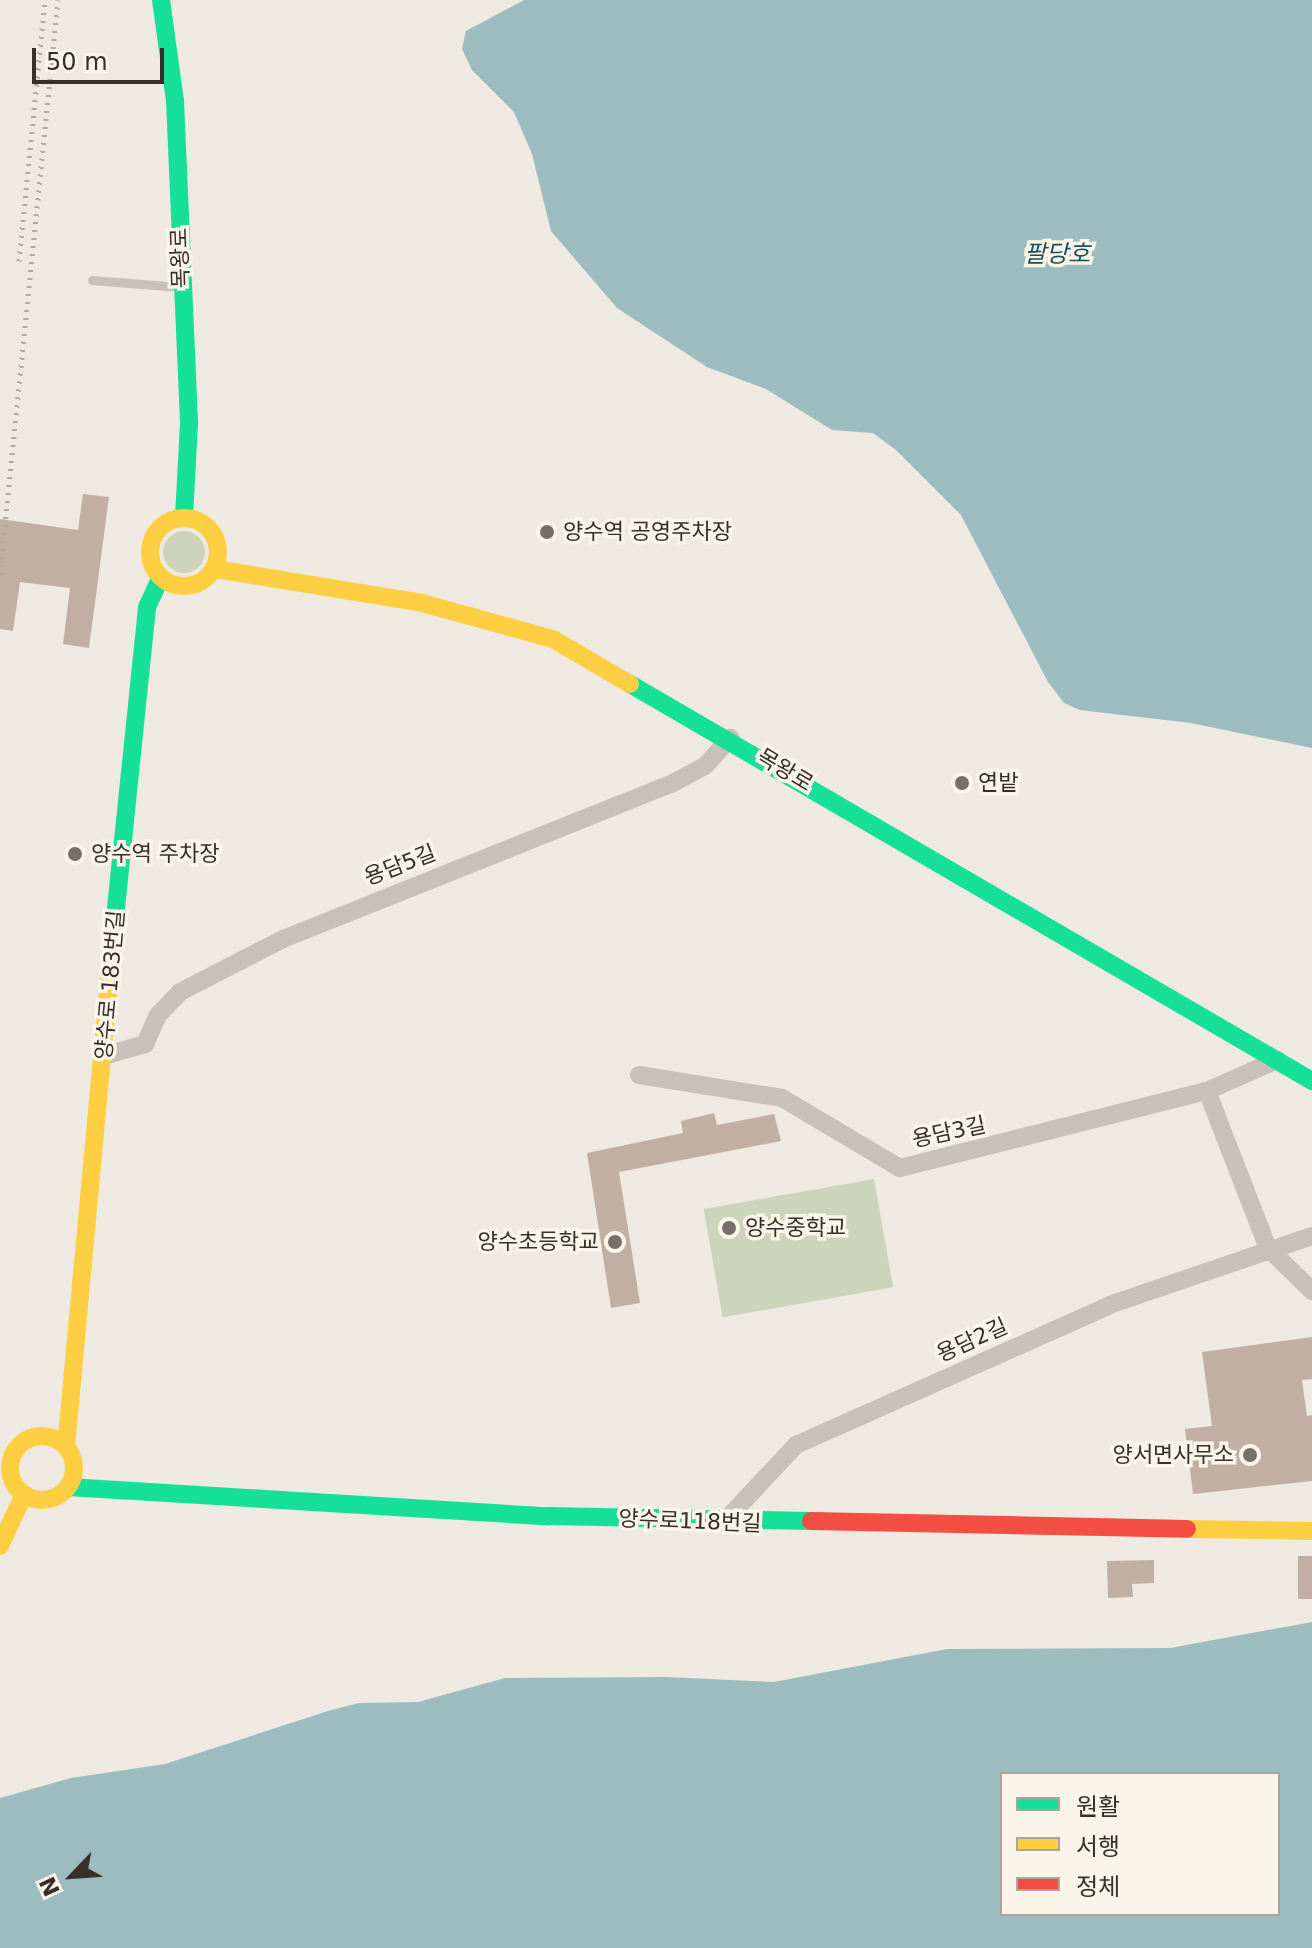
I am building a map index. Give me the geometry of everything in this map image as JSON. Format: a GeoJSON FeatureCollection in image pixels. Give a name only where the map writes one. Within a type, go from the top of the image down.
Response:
{"type":"FeatureCollection","features":[{"type":"Feature","properties":{"kind":"street","name":"목왕로"},"geometry":{"type":"LineString","coordinates":[[161,0],[175,101],[180,287],[189,424],[184,517]]}},
{"type":"Feature","properties":{"kind":"street"},"geometry":{"type":"LineString","coordinates":[[184,517],[200,521],[216,537],[215,569],[187,587],[161,577],[152,563],[152,540],[166,522],[184,517]]}},
{"type":"Feature","properties":{"kind":"street","name":"목왕로"},"geometry":{"type":"LineString","coordinates":[[215,569],[422,603],[553,639],[730,738],[1312,1081]]}},
{"type":"Feature","properties":{"kind":"street","name":"양수로 183번길"},"geometry":{"type":"LineString","coordinates":[[68,1487],[75,1472],[66,1447],[69,1397],[147,607],[161,577]]}},
{"type":"Feature","properties":{"kind":"street","name":"용담5길"},"geometry":{"type":"LineString","coordinates":[[104,1056],[145,1044],[158,1015],[180,992],[257,952],[671,784],[705,766],[730,738]]}},
{"type":"Feature","properties":{"kind":"street","name":"용담3길"},"geometry":{"type":"LineString","coordinates":[[639,1075],[782,1098],[900,1168],[1207,1091],[1277,1060]]}},
{"type":"Feature","properties":{"kind":"street"},"geometry":{"type":"LineString","coordinates":[[1207,1091],[1268,1248],[1312,1291]]}},
{"type":"Feature","properties":{"kind":"street","name":"용담2길"},"geometry":{"type":"LineString","coordinates":[[724,1522],[796,1445],[1112,1304],[1202,1277],[1268,1248],[1312,1236]]}},
{"type":"Feature","properties":{"kind":"street"},"geometry":{"type":"LineString","coordinates":[[39,1436],[69,1397]]}},
{"type":"Feature","properties":{"kind":"street"},"geometry":{"type":"LineString","coordinates":[[66,1447],[54,1438],[39,1436],[24,1441],[11,1458],[12,1479],[24,1494],[46,1501],[68,1487]]}},
{"type":"Feature","properties":{"kind":"street","name":"양수로118번길"},"geometry":{"type":"LineString","coordinates":[[68,1487],[724,1522],[1312,1531]]}},
{"type":"Feature","properties":{"kind":"street"},"geometry":{"type":"LineString","coordinates":[[0,1546],[24,1494]]}},
{"type":"Feature","properties":{"kind":"lane"},"geometry":{"type":"LineString","coordinates":[[92,280],[180,287]]}},
{"type":"Feature","properties":{"kind":"green space"},"geometry":{"type":"Polygon","coordinates":[[[184,531],[199,537],[205,552],[199,567],[184,573],[169,567],[163,552],[169,537],[184,531]]]}},
{"type":"Feature","properties":{"kind":"green space"},"geometry":{"type":"Polygon","coordinates":[[[874,1179],[893,1287],[723,1317],[704,1209],[874,1179]]]}},
{"type":"Feature","properties":{"kind":"water","name":"팔당호"},"geometry":{"type":"Polygon","coordinates":[[[524,0],[1312,0],[1312,748],[1191,723],[1080,710],[1064,703],[1048,682],[961,515],[896,450],[873,433],[832,430],[766,389],[707,367],[617,308],[551,231],[532,154],[514,112],[472,70],[462,49],[466,31],[524,0]]]}},
{"type":"Feature","properties":{"kind":"water"},"geometry":{"type":"Polygon","coordinates":[[[1312,1622],[1312,1948],[0,1948],[0,1798],[71,1778],[165,1764],[359,1703],[418,1702],[505,1678],[666,1677],[774,1682],[947,1649],[1170,1648],[1312,1622]]]}},
{"type":"Feature","properties":{"kind":"building"},"geometry":{"type":"Polygon","coordinates":[[[83,494],[109,497],[89,648],[63,644],[70,588],[20,582],[13,631],[0,629],[0,519],[78,530],[83,494]]]}},
{"type":"Feature","properties":{"kind":"building"},"geometry":{"type":"Polygon","coordinates":[[[714,1113],[717,1125],[774,1114],[781,1141],[619,1172],[640,1303],[611,1308],[587,1153],[683,1133],[681,1121],[714,1113]]]}},
{"type":"Feature","properties":{"kind":"building"},"geometry":{"type":"Polygon","coordinates":[[[1312,1337],[1312,1379],[1302,1380],[1307,1416],[1312,1415],[1312,1481],[1193,1494],[1185,1429],[1212,1426],[1202,1352],[1312,1337]]]}},
{"type":"Feature","properties":{"kind":"building"},"geometry":{"type":"Polygon","coordinates":[[[1298,1556],[1312,1556],[1312,1599],[1298,1599],[1298,1556]]]}},
{"type":"Feature","properties":{"kind":"building"},"geometry":{"type":"Polygon","coordinates":[[[1154,1560],[1154,1583],[1132,1584],[1133,1597],[1108,1598],[1107,1561],[1154,1560]]]}},
{"type":"Feature","properties":{"kind":"railway"},"geometry":{"type":"LineString","coordinates":[[19,261],[45,0]]}},
{"type":"Feature","properties":{"kind":"railway"},"geometry":{"type":"LineString","coordinates":[[0,574],[58,0]]}},
{"type":"Feature","properties":{"kind":"traffic: fast"},"geometry":{"type":"LineString","coordinates":[[161,0],[175,101],[189,424],[184,517]]}},
{"type":"Feature","properties":{"kind":"traffic: fast"},"geometry":{"type":"LineString","coordinates":[[113,937],[147,607],[161,577]]}},
{"type":"Feature","properties":{"kind":"traffic: fast"},"geometry":{"type":"LineString","coordinates":[[630,684],[1312,1081]]}},
{"type":"Feature","properties":{"kind":"traffic: fast"},"geometry":{"type":"LineString","coordinates":[[68,1487],[549,1516],[811,1521]]}},
{"type":"Feature","properties":{"kind":"traffic: slow"},"geometry":{"type":"LineString","coordinates":[[177,518],[191,518],[203,523],[213,533],[218,552],[213,571],[203,581],[191,586],[177,586],[165,581],[155,571],[150,559],[150,545],[155,533],[165,523],[177,518]]}},
{"type":"Feature","properties":{"kind":"traffic: slow"},"geometry":{"type":"LineString","coordinates":[[215,569],[422,603],[553,639],[630,684]]}},
{"type":"Feature","properties":{"kind":"traffic: slow"},"geometry":{"type":"LineString","coordinates":[[66,1447],[113,937]]}},
{"type":"Feature","properties":{"kind":"traffic: slow"},"geometry":{"type":"LineString","coordinates":[[36,1436],[48,1436],[65,1445],[72,1456],[74,1468],[72,1480],[65,1491],[48,1500],[36,1500],[24,1495],[15,1486],[10,1474],[10,1462],[15,1450],[24,1441],[36,1436]]}},
{"type":"Feature","properties":{"kind":"traffic: slow"},"geometry":{"type":"LineString","coordinates":[[0,1546],[24,1494]]}},
{"type":"Feature","properties":{"kind":"traffic: slow"},"geometry":{"type":"LineString","coordinates":[[1187,1529],[1312,1531]]}},
{"type":"Feature","properties":{"kind":"traffic: jam"},"geometry":{"type":"LineString","coordinates":[[811,1521],[1187,1529]]}},
{"type":"Feature","properties":{"kind":"place","name":"양수역 공영주차장"},"geometry":{"type":"Point","coordinates":[547,532]}},
{"type":"Feature","properties":{"kind":"place","name":"연밭"},"geometry":{"type":"Point","coordinates":[962,783]}},
{"type":"Feature","properties":{"kind":"place","name":"양수역 주차장"},"geometry":{"type":"Point","coordinates":[75,854]}},
{"type":"Feature","properties":{"kind":"place","name":"양수중학교"},"geometry":{"type":"Point","coordinates":[729,1228]}},
{"type":"Feature","properties":{"kind":"place","name":"양수초등학교"},"geometry":{"type":"Point","coordinates":[615,1242]}},
{"type":"Feature","properties":{"kind":"place","name":"양서면사무소"},"geometry":{"type":"Point","coordinates":[1250,1455]}}]}
